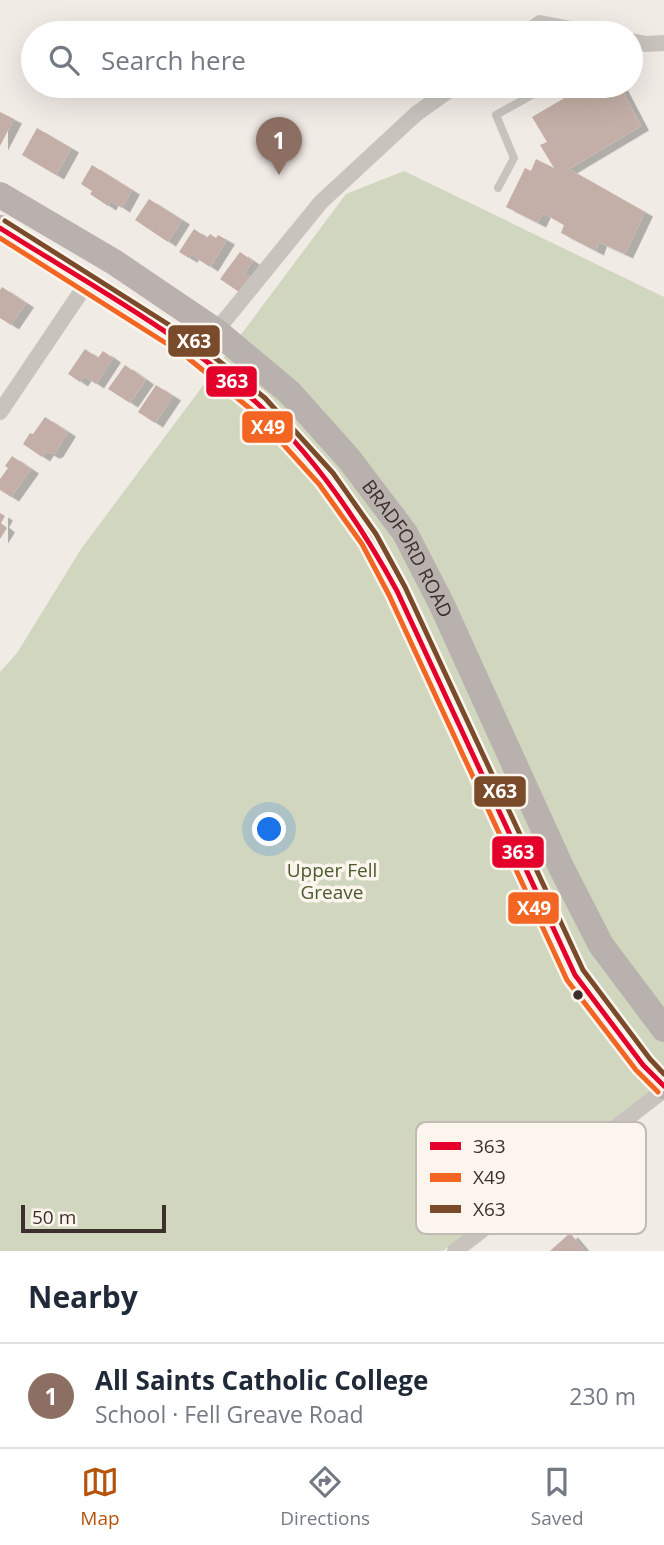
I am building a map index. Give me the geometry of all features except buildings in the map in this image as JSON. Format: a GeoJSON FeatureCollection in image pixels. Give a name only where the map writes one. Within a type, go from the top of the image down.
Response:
{"type":"FeatureCollection","features":[{"type":"Feature","properties":{"kind":"main road","name":"BRADFORD ROAD"},"geometry":{"type":"LineString","coordinates":[[0,195],[114,262],[216,331],[289,392],[349,459],[405,533],[442,605],[561,867],[601,945],[664,1029]]}},
{"type":"Feature","properties":{"kind":"main road","name":"BRADFORD ROAD"},"geometry":{"type":"LineString","coordinates":[[0,228],[188,347],[260,405],[326,478],[369,539],[397,592],[575,975],[643,1065],[664,1088]]}},
{"type":"Feature","properties":{"kind":"street"},"geometry":{"type":"LineString","coordinates":[[643,43],[664,43]]}},
{"type":"Feature","properties":{"kind":"street"},"geometry":{"type":"LineString","coordinates":[[216,331],[321,202],[416,114],[438,98]]}},
{"type":"Feature","properties":{"kind":"street"},"geometry":{"type":"LineString","coordinates":[[0,412],[87,283]]}},
{"type":"Feature","properties":{"kind":"street"},"geometry":{"type":"LineString","coordinates":[[621,1122],[664,1088]]}},
{"type":"Feature","properties":{"kind":"street"},"geometry":{"type":"LineString","coordinates":[[456,1251],[478,1234]]}},
{"type":"Feature","properties":{"kind":"lane"},"geometry":{"type":"LineString","coordinates":[[498,188],[514,158],[496,115],[526,98]]}},
{"type":"Feature","properties":{"kind":"green space","name":"Upper Fell Greave"},"geometry":{"type":"Polygon","coordinates":[[[404,171],[664,297],[664,1089],[619,1122],[416,1122],[416,1234],[466,1234],[443,1251],[0,1251],[0,672],[17,653],[81,549],[346,194],[404,171]]]}},
{"type":"Feature","properties":{"kind":"transit line","name":"X63"},"geometry":{"type":"LineString","coordinates":[[5,221],[193,340],[265,398],[333,473],[376,534],[405,587],[583,970],[664,1074]]}},
{"type":"Feature","properties":{"kind":"transit line","name":"363"},"geometry":{"type":"LineString","coordinates":[[0,228],[133,310],[198,355],[258,404],[318,469],[352,516],[397,591],[575,975],[643,1065],[664,1086]]}},
{"type":"Feature","properties":{"kind":"transit line","name":"X49"},"geometry":{"type":"LineString","coordinates":[[0,238],[183,354],[253,411],[319,484],[362,544],[389,595],[567,980],[636,1070],[658,1092]]}},
{"type":"Feature","properties":{"kind":"place","name":"All Saints Catholic College"},"geometry":{"type":"Point","coordinates":[279,175]}}]}
